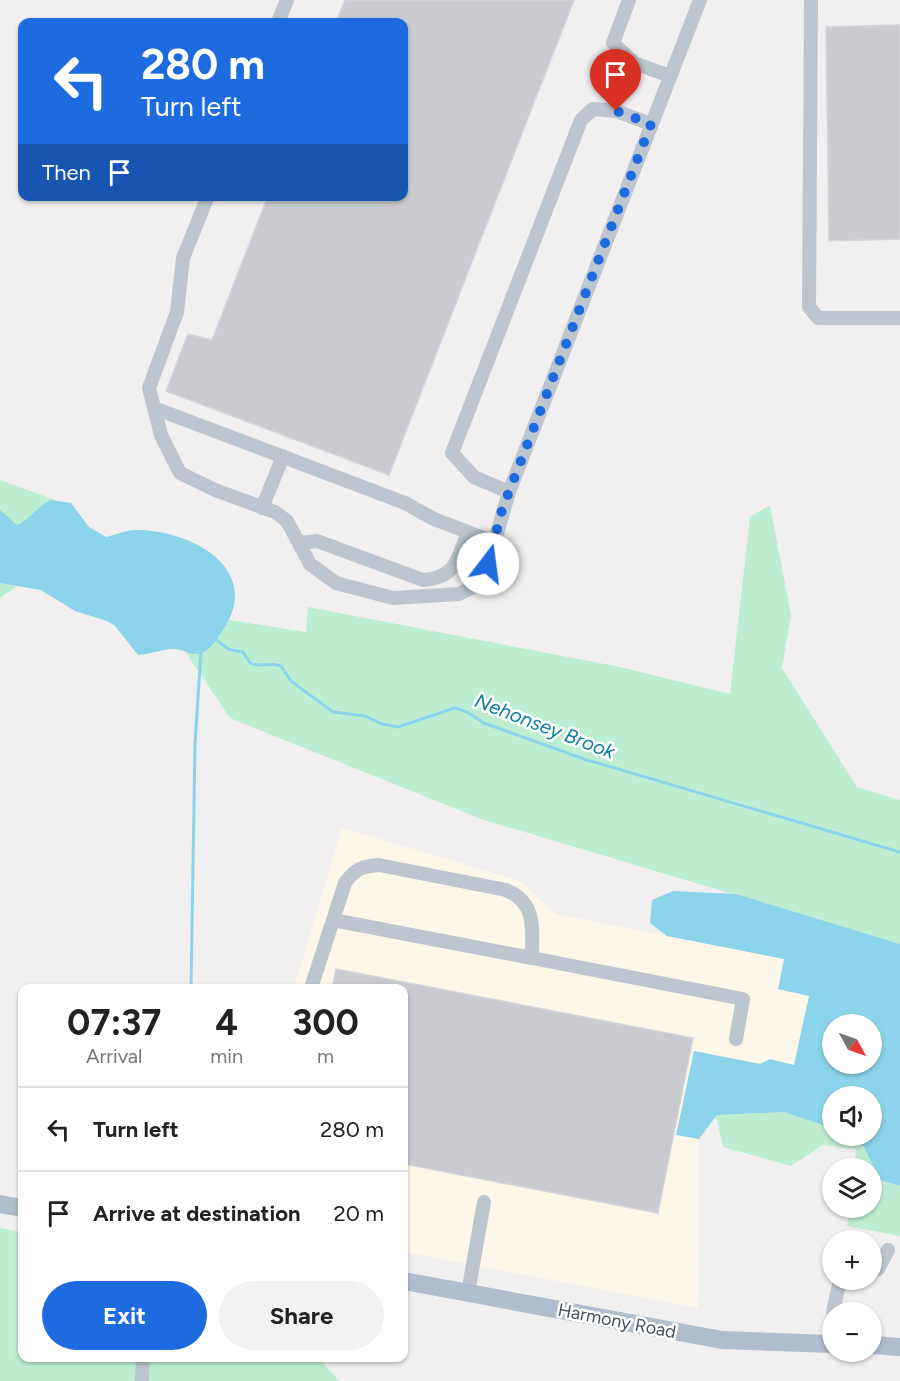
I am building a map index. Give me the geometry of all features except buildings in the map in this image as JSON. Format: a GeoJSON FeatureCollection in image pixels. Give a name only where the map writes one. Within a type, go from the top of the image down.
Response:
{"type":"FeatureCollection","features":[{"type":"Feature","properties":{"kind":"main road"},"geometry":{"type":"LineString","coordinates":[[0,1203],[18,1207]]}},
{"type":"Feature","properties":{"kind":"main road","name":"Harmony Road"},"geometry":{"type":"LineString","coordinates":[[408,1282],[722,1340],[822,1344]]}},
{"type":"Feature","properties":{"kind":"main road"},"geometry":{"type":"LineString","coordinates":[[882,1346],[900,1347]]}},
{"type":"Feature","properties":{"kind":"lane"},"geometry":{"type":"LineString","coordinates":[[280,18],[287,0]]}},
{"type":"Feature","properties":{"kind":"lane"},"geometry":{"type":"LineString","coordinates":[[628,0],[613,43],[634,63],[670,76]]}},
{"type":"Feature","properties":{"kind":"lane"},"geometry":{"type":"LineString","coordinates":[[206,201],[183,258],[177,312],[149,388],[161,435],[180,473],[287,521],[310,564],[336,583],[393,598],[459,594],[475,586],[488,564],[509,492],[700,0]]}},
{"type":"Feature","properties":{"kind":"lane"},"geometry":{"type":"LineString","coordinates":[[811,0],[809,307],[818,318],[900,318]]}},
{"type":"Feature","properties":{"kind":"lane"},"geometry":{"type":"LineString","coordinates":[[509,492],[474,477],[452,453],[581,120],[593,109],[616,111],[651,124]]}},
{"type":"Feature","properties":{"kind":"lane"},"geometry":{"type":"LineString","coordinates":[[154,408],[405,503],[434,519],[494,542]]}},
{"type":"Feature","properties":{"kind":"lane"},"geometry":{"type":"LineString","coordinates":[[262,508],[284,456]]}},
{"type":"Feature","properties":{"kind":"lane"},"geometry":{"type":"LineString","coordinates":[[299,543],[316,541],[423,580],[439,578],[453,570],[468,532]]}},
{"type":"Feature","properties":{"kind":"lane"},"geometry":{"type":"LineString","coordinates":[[312,984],[345,883],[354,871],[365,866],[379,865],[506,890],[518,896],[527,906],[531,920],[532,958]]}},
{"type":"Feature","properties":{"kind":"lane"},"geometry":{"type":"LineString","coordinates":[[333,920],[743,999],[736,1039]]}},
{"type":"Feature","properties":{"kind":"lane"},"geometry":{"type":"LineString","coordinates":[[468,1293],[484,1202]]}},
{"type":"Feature","properties":{"kind":"lane"},"geometry":{"type":"LineString","coordinates":[[882,1261],[888,1250]]}},
{"type":"Feature","properties":{"kind":"lane"},"geometry":{"type":"LineString","coordinates":[[142,1381],[144,1362]]}},
{"type":"Feature","properties":{"kind":"shaded area"},"geometry":{"type":"Polygon","coordinates":[[[342,828],[521,881],[555,914],[784,959],[809,996],[794,1065],[770,1059],[760,1064],[695,1051],[676,1135],[699,1139],[698,1308],[408,1253],[408,984],[295,984],[342,828]]]}},
{"type":"Feature","properties":{"kind":"green space"},"geometry":{"type":"Polygon","coordinates":[[[0,480],[74,507],[42,569],[0,598],[0,480]]]}},
{"type":"Feature","properties":{"kind":"green space"},"geometry":{"type":"Polygon","coordinates":[[[770,505],[791,615],[782,668],[857,787],[900,800],[900,944],[481,819],[230,718],[172,632],[217,618],[306,632],[308,607],[620,667],[730,694],[750,517],[770,505]]]}},
{"type":"Feature","properties":{"kind":"green space"},"geometry":{"type":"Polygon","coordinates":[[[784,1112],[822,1125],[822,1146],[791,1166],[723,1147],[716,1115],[784,1112]]]}},
{"type":"Feature","properties":{"kind":"green space"},"geometry":{"type":"Polygon","coordinates":[[[831,1146],[863,1146],[869,1158],[855,1158],[856,1149],[831,1146]]]}},
{"type":"Feature","properties":{"kind":"green space"},"geometry":{"type":"Polygon","coordinates":[[[882,1181],[900,1186],[900,1236],[882,1233],[882,1230],[847,1226],[848,1218],[882,1218],[882,1181]]]}},
{"type":"Feature","properties":{"kind":"green space"},"geometry":{"type":"Polygon","coordinates":[[[0,1228],[18,1231],[18,1362],[322,1362],[339,1381],[0,1381],[0,1228]]]}},
{"type":"Feature","properties":{"kind":"water"},"geometry":{"type":"Polygon","coordinates":[[[51,500],[71,503],[89,527],[106,537],[133,530],[154,531],[196,544],[214,556],[227,570],[234,588],[233,608],[223,630],[211,647],[197,654],[174,649],[138,655],[115,626],[107,621],[75,611],[41,590],[0,583],[0,510],[17,525],[51,500]]]}},
{"type":"Feature","properties":{"kind":"water"},"geometry":{"type":"Polygon","coordinates":[[[673,891],[736,894],[900,944],[900,1186],[882,1181],[882,1158],[869,1158],[863,1146],[882,1146],[882,1086],[822,1086],[822,1125],[784,1112],[717,1115],[699,1139],[676,1135],[694,1051],[760,1064],[770,1059],[794,1065],[809,996],[778,989],[784,959],[667,936],[650,923],[652,900],[673,891]]]}},
{"type":"Feature","properties":{"kind":"waterway","name":"Nehonsey Brook"},"geometry":{"type":"LineString","coordinates":[[215,639],[228,649],[243,652],[250,663],[281,666],[291,681],[333,712],[365,716],[382,724],[398,727],[455,708],[467,712],[484,723],[584,759],[900,852]]}},
{"type":"Feature","properties":{"kind":"waterway"},"geometry":{"type":"LineString","coordinates":[[191,984],[195,744],[201,651]]}},
{"type":"Feature","properties":{"kind":"route"},"geometry":{"type":"LineString","coordinates":[[488,564],[502,510],[651,124],[616,111]]}}]}
